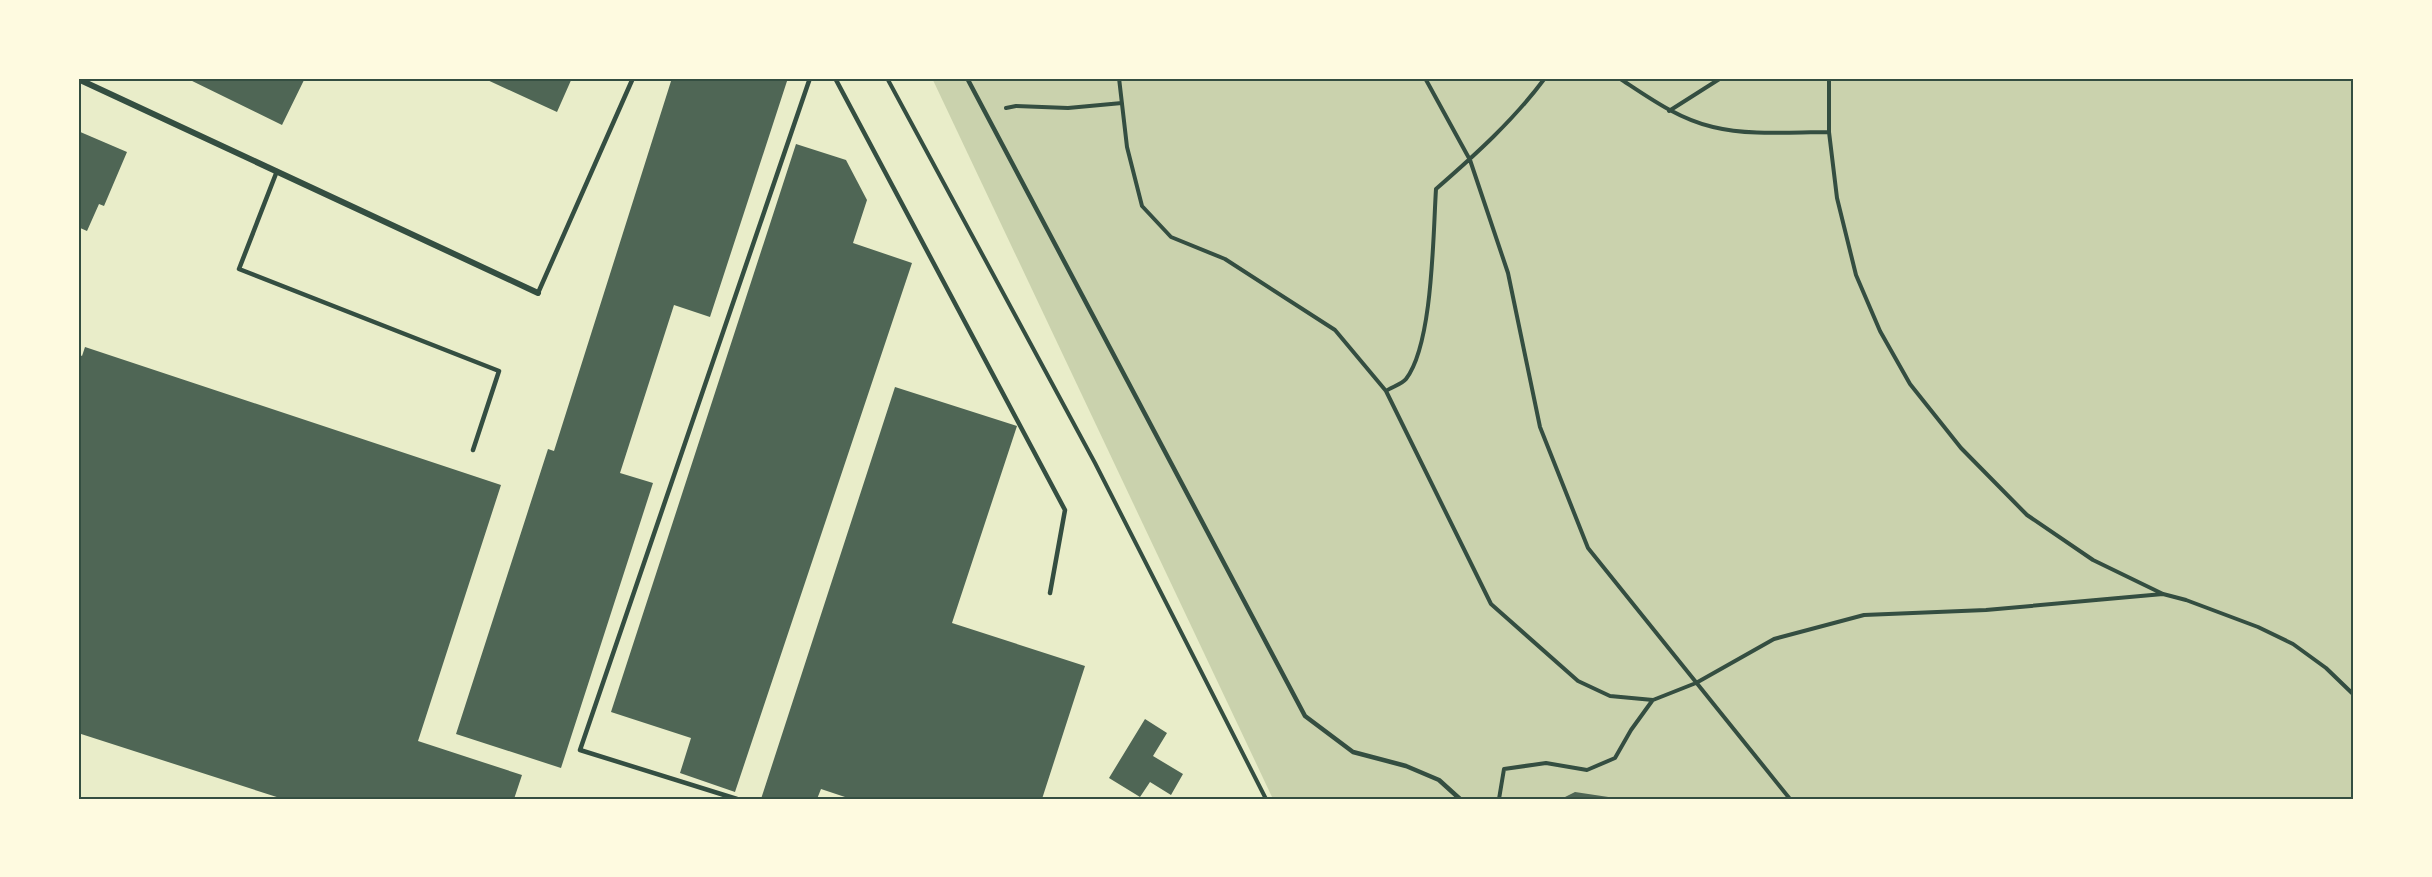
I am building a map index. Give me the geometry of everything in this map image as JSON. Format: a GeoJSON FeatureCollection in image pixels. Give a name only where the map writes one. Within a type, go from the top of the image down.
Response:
{"type":"FeatureCollection","features":[{"type":"Feature","properties":{"kind":"street"},"geometry":{"type":"LineString","coordinates":[[78,79],[538,293]]}},
{"type":"Feature","properties":{"kind":"lane"},"geometry":{"type":"LineString","coordinates":[[538,293],[633,78]]}},
{"type":"Feature","properties":{"kind":"lane"},"geometry":{"type":"LineString","coordinates":[[737,799],[580,750],[810,78]]}},
{"type":"Feature","properties":{"kind":"lane"},"geometry":{"type":"LineString","coordinates":[[835,78],[1065,510],[1050,593]]}},
{"type":"Feature","properties":{"kind":"lane"},"geometry":{"type":"LineString","coordinates":[[967,78],[1305,716],[1353,752],[1406,766],[1439,780],[1460,799]]}},
{"type":"Feature","properties":{"kind":"lane"},"geometry":{"type":"LineString","coordinates":[[277,171],[239,269],[499,370],[473,450]]}},
{"type":"Feature","properties":{"kind":"path"},"geometry":{"type":"LineString","coordinates":[[887,78],[1095,463],[1266,799]]}},
{"type":"Feature","properties":{"kind":"path"},"geometry":{"type":"LineString","coordinates":[[1119,78],[1127,147],[1142,206],[1171,237],[1225,260],[1335,330],[1386,391],[1491,603],[1578,681],[1610,696],[1653,700],[1696,683],[1774,639],[1864,615],[1986,610],[2163,594]]}},
{"type":"Feature","properties":{"kind":"path"},"geometry":{"type":"LineString","coordinates":[[1425,78],[1470,160],[1508,273],[1540,427],[1588,548],[1790,799]]}},
{"type":"Feature","properties":{"kind":"path"},"geometry":{"type":"LineString","coordinates":[[1386,391],[1405,380],[1420,351],[1429,297],[1436,189],[1470,160],[1529,100],[1545,78]]}},
{"type":"Feature","properties":{"kind":"path"},"geometry":{"type":"LineString","coordinates":[[1619,78],[1669,111],[1713,127],[1755,132],[1829,132]]}},
{"type":"Feature","properties":{"kind":"path"},"geometry":{"type":"LineString","coordinates":[[1669,111],[1721,78]]}},
{"type":"Feature","properties":{"kind":"path"},"geometry":{"type":"LineString","coordinates":[[1829,78],[1829,132],[1837,198],[1856,276],[1880,331],[1910,384],[1961,448],[2027,515],[2093,560],[2163,594],[2186,600],[2258,627],[2293,644],[2326,668],[2354,695]]}},
{"type":"Feature","properties":{"kind":"path"},"geometry":{"type":"LineString","coordinates":[[986,113],[1016,106],[1068,108],[1122,103]]}},
{"type":"Feature","properties":{"kind":"path"},"geometry":{"type":"LineString","coordinates":[[1499,799],[1504,769],[1546,763],[1587,770],[1615,758],[1631,730],[1653,700]]}},
{"type":"Feature","properties":{"kind":"green space"},"geometry":{"type":"Polygon","coordinates":[[[932,78],[2354,78],[2354,799],[1273,799],[932,78]]]}},
{"type":"Feature","properties":{"kind":"building"},"geometry":{"type":"Polygon","coordinates":[[[186,78],[305,78],[282,125],[186,78]]]}},
{"type":"Feature","properties":{"kind":"building"},"geometry":{"type":"Polygon","coordinates":[[[483,78],[572,78],[557,112],[483,78]]]}},
{"type":"Feature","properties":{"kind":"building"},"geometry":{"type":"Polygon","coordinates":[[[672,78],[788,78],[710,317],[674,305],[620,473],[653,483],[561,768],[456,734],[548,449],[554,451],[672,78]]]}},
{"type":"Feature","properties":{"kind":"building"},"geometry":{"type":"Polygon","coordinates":[[[78,131],[127,152],[104,206],[99,204],[87,231],[78,227],[78,131]]]}},
{"type":"Feature","properties":{"kind":"building"},"geometry":{"type":"Polygon","coordinates":[[[796,144],[846,160],[867,200],[853,243],[912,263],[735,792],[680,773],[691,738],[611,712],[796,144]]]}},
{"type":"Feature","properties":{"kind":"building"},"geometry":{"type":"Polygon","coordinates":[[[85,347],[501,485],[418,741],[522,775],[514,799],[283,799],[78,733],[78,354],[82,356],[85,347]]]}},
{"type":"Feature","properties":{"kind":"building"},"geometry":{"type":"Polygon","coordinates":[[[895,387],[1017,426],[952,623],[1085,666],[1042,799],[851,799],[821,789],[817,799],[761,799],[895,387]]]}},
{"type":"Feature","properties":{"kind":"building"},"geometry":{"type":"Polygon","coordinates":[[[1145,719],[1167,733],[1153,756],[1183,774],[1171,795],[1150,782],[1140,797],[1109,778],[1145,719]]]}},
{"type":"Feature","properties":{"kind":"building"},"geometry":{"type":"Polygon","coordinates":[[[1575,792],[1615,798],[1615,799],[1561,799],[1575,792]]]}}]}
